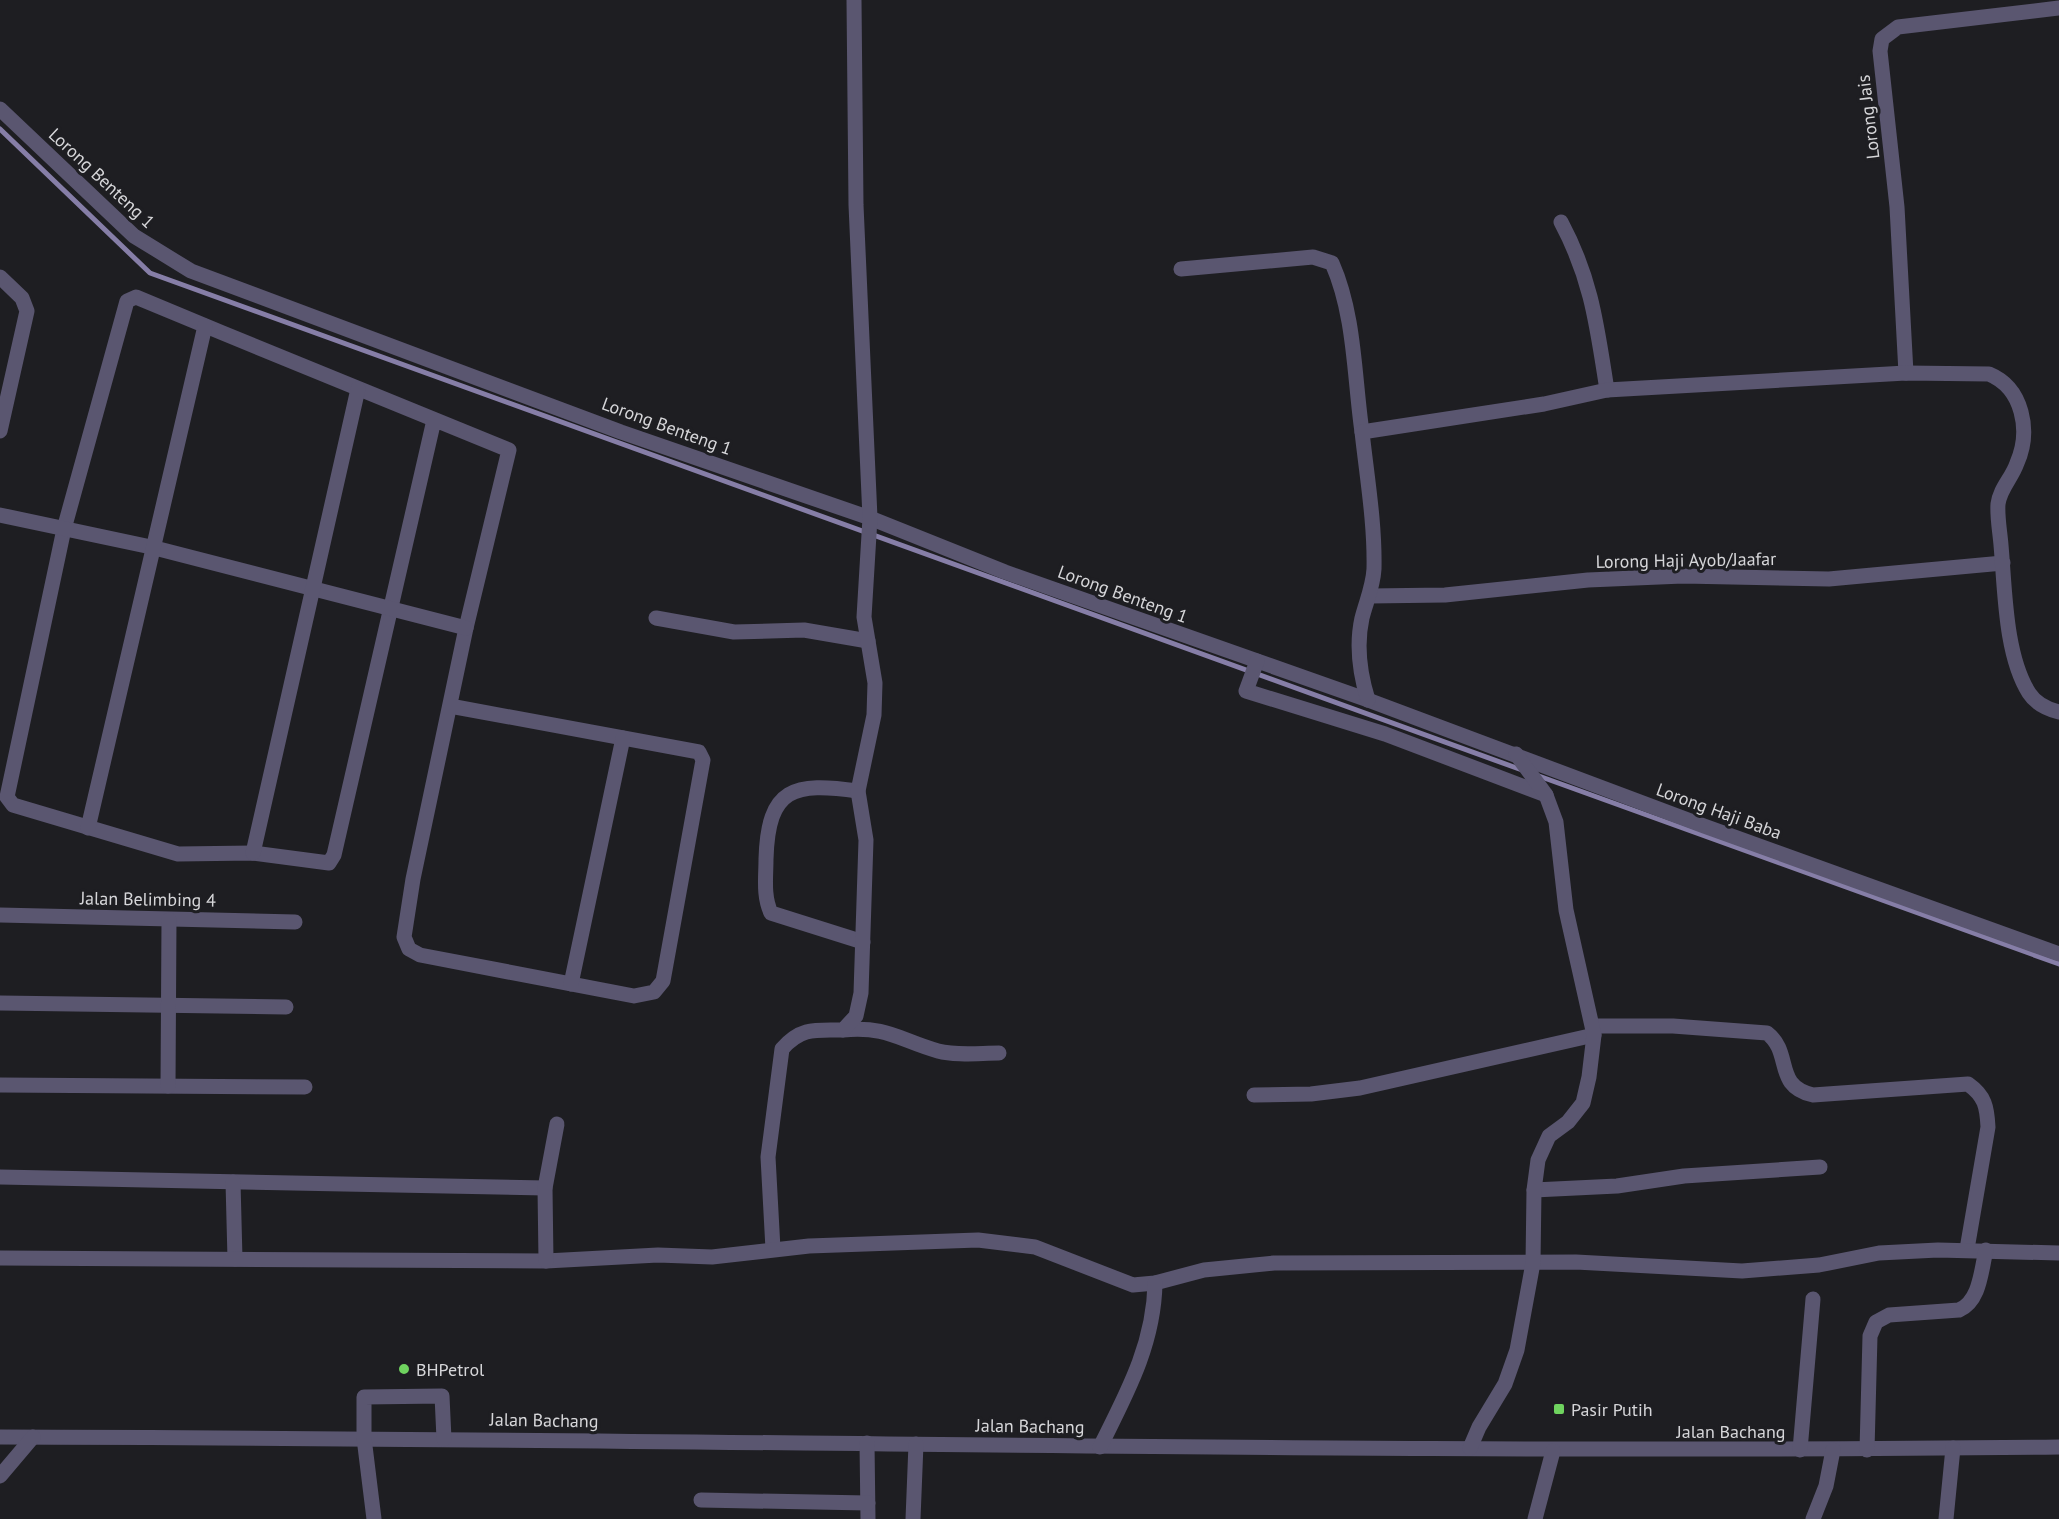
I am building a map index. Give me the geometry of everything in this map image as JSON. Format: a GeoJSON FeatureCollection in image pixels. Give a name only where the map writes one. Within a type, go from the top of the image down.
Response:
{"type":"FeatureCollection","features":[{"type":"Feature","properties":{"kind":"street"},"geometry":{"type":"LineString","coordinates":[[843,1030],[856,1016],[859,1004],[866,840],[858,791],[874,715],[875,682],[864,616],[870,523],[856,205],[854,0]]}},
{"type":"Feature","properties":{"kind":"street","name":"Lorong Jais"},"geometry":{"type":"LineString","coordinates":[[1906,373],[1898,207],[1880,51],[1882,39],[1898,27],[2059,8]]}},
{"type":"Feature","properties":{"kind":"street","name":"Lorong Benteng 1"},"geometry":{"type":"LineString","coordinates":[[0,109],[134,236],[191,271],[870,523],[1256,663],[1368,700]]}},
{"type":"Feature","properties":{"kind":"street"},"geometry":{"type":"LineString","coordinates":[[1561,222],[1586,277],[1607,390]]}},
{"type":"Feature","properties":{"kind":"street"},"geometry":{"type":"LineString","coordinates":[[1180,269],[1313,257],[1332,263],[1340,281],[1350,328],[1374,552],[1370,596],[1362,618],[1359,640],[1361,672],[1368,700]]}},
{"type":"Feature","properties":{"kind":"street"},"geometry":{"type":"LineString","coordinates":[[0,277],[22,298],[27,311],[0,431]]}},
{"type":"Feature","properties":{"kind":"street"},"geometry":{"type":"LineString","coordinates":[[434,420],[334,855],[329,863],[253,853],[178,854],[13,805],[7,797],[64,529],[127,301],[136,297],[509,450],[466,628],[413,879],[404,937],[409,949],[420,955],[634,996],[654,992],[663,981],[703,760],[699,752],[450,706]]}},
{"type":"Feature","properties":{"kind":"street"},"geometry":{"type":"LineString","coordinates":[[88,828],[205,326]]}},
{"type":"Feature","properties":{"kind":"street"},"geometry":{"type":"LineString","coordinates":[[1362,432],[1544,404],[1607,390],[1906,373],[1989,374],[2001,379],[2014,391],[2024,430],[2017,466],[2008,478],[1998,505],[2015,662],[2029,693],[2041,706],[2059,712]]}},
{"type":"Feature","properties":{"kind":"street"},"geometry":{"type":"LineString","coordinates":[[253,853],[358,389]]}},
{"type":"Feature","properties":{"kind":"street"},"geometry":{"type":"LineString","coordinates":[[0,515],[154,548],[466,628]]}},
{"type":"Feature","properties":{"kind":"street","name":"Lorong Haji Ayob/Jaafar"},"geometry":{"type":"LineString","coordinates":[[1370,596],[1445,595],[1588,580],[1671,577],[1829,579],[2003,563]]}},
{"type":"Feature","properties":{"kind":"street"},"geometry":{"type":"LineString","coordinates":[[656,618],[734,632],[804,630],[868,641]]}},
{"type":"Feature","properties":{"kind":"street"},"geometry":{"type":"LineString","coordinates":[[1256,663],[1246,691],[1385,734],[1544,792]]}},
{"type":"Feature","properties":{"kind":"street","name":"Lorong Haji Baba"},"geometry":{"type":"LineString","coordinates":[[1368,700],[1520,760],[2059,954]]}},
{"type":"Feature","properties":{"kind":"street"},"geometry":{"type":"LineString","coordinates":[[571,984],[623,738]]}},
{"type":"Feature","properties":{"kind":"street"},"geometry":{"type":"LineString","coordinates":[[1470,1448],[1509,1372],[1516,1350],[1533,1263],[1534,1190],[1538,1160],[1549,1136],[1568,1122],[1583,1103],[1594,1030],[1566,910],[1557,822],[1544,792],[1520,760]]}},
{"type":"Feature","properties":{"kind":"street"},"geometry":{"type":"LineString","coordinates":[[858,791],[819,786],[800,788],[781,801],[772,813],[767,835],[765,887],[766,903],[771,913],[863,942]]}},
{"type":"Feature","properties":{"kind":"street","name":"Jalan Belimbing 4"},"geometry":{"type":"LineString","coordinates":[[0,915],[295,922]]}},
{"type":"Feature","properties":{"kind":"street"},"geometry":{"type":"LineString","coordinates":[[168,1086],[169,920]]}},
{"type":"Feature","properties":{"kind":"street"},"geometry":{"type":"LineString","coordinates":[[0,1003],[286,1007]]}},
{"type":"Feature","properties":{"kind":"street"},"geometry":{"type":"LineString","coordinates":[[1254,1095],[1311,1094],[1360,1088],[1594,1030],[1673,1026],[1767,1033],[1780,1048],[1790,1083],[1796,1090],[1813,1095],[1968,1084],[1980,1092],[1987,1107],[1988,1127],[1967,1249]]}},
{"type":"Feature","properties":{"kind":"street"},"geometry":{"type":"LineString","coordinates":[[773,1249],[768,1157],[782,1049],[794,1035],[812,1030],[867,1028],[883,1030],[948,1053],[999,1053]]}},
{"type":"Feature","properties":{"kind":"street"},"geometry":{"type":"LineString","coordinates":[[0,1085],[305,1087]]}},
{"type":"Feature","properties":{"kind":"street"},"geometry":{"type":"LineString","coordinates":[[546,1261],[545,1188],[557,1124]]}},
{"type":"Feature","properties":{"kind":"street"},"geometry":{"type":"LineString","coordinates":[[1534,1190],[1617,1186],[1684,1176],[1820,1167]]}},
{"type":"Feature","properties":{"kind":"street"},"geometry":{"type":"LineString","coordinates":[[0,1177],[545,1188]]}},
{"type":"Feature","properties":{"kind":"street"},"geometry":{"type":"LineString","coordinates":[[233,1182],[235,1259]]}},
{"type":"Feature","properties":{"kind":"street"},"geometry":{"type":"LineString","coordinates":[[0,1258],[546,1261],[658,1255],[712,1257],[773,1249],[857,1243],[978,1240],[1035,1247],[1133,1285],[1204,1270],[1274,1263],[1576,1263],[1742,1271],[1819,1264],[1880,1253],[1967,1249],[2059,1253]]}},
{"type":"Feature","properties":{"kind":"street"},"geometry":{"type":"LineString","coordinates":[[1867,1450],[1870,1336],[1876,1322],[1889,1315],[1959,1310],[1969,1306],[1975,1296],[1986,1251]]}},
{"type":"Feature","properties":{"kind":"street"},"geometry":{"type":"LineString","coordinates":[[1100,1446],[1138,1371],[1154,1308],[1155,1282]]}},
{"type":"Feature","properties":{"kind":"street"},"geometry":{"type":"LineString","coordinates":[[1800,1450],[1812,1299]]}},
{"type":"Feature","properties":{"kind":"street"},"geometry":{"type":"LineString","coordinates":[[374,1519],[364,1438],[364,1397],[442,1396],[444,1439]]}},
{"type":"Feature","properties":{"kind":"street","name":"Jalan Bachang"},"geometry":{"type":"LineString","coordinates":[[0,1437],[364,1438],[1470,1448],[1553,1451],[2059,1447]]}},
{"type":"Feature","properties":{"kind":"street"},"geometry":{"type":"LineString","coordinates":[[0,1476],[33,1437]]}},
{"type":"Feature","properties":{"kind":"street"},"geometry":{"type":"LineString","coordinates":[[701,1500],[868,1511],[867,1443]]}},
{"type":"Feature","properties":{"kind":"street"},"geometry":{"type":"LineString","coordinates":[[914,1519],[916,1444]]}},
{"type":"Feature","properties":{"kind":"street"},"geometry":{"type":"LineString","coordinates":[[1946,1519],[1953,1449]]}},
{"type":"Feature","properties":{"kind":"street"},"geometry":{"type":"LineString","coordinates":[[1813,1519],[1826,1486],[1833,1450]]}},
{"type":"Feature","properties":{"kind":"street"},"geometry":{"type":"LineString","coordinates":[[1535,1519],[1553,1451]]}},
{"type":"Feature","properties":{"kind":"waterway"},"geometry":{"type":"LineString","coordinates":[[0,129],[150,273],[1522,770]]}},
{"type":"Feature","properties":{"kind":"waterway"},"geometry":{"type":"LineString","coordinates":[[1536,775],[2059,964]]}},
{"type":"Feature","properties":{"kind":"place","name":"BHPetrol"},"geometry":{"type":"Point","coordinates":[404,1369]}},
{"type":"Feature","properties":{"kind":"place","name":"Pasir Putih"},"geometry":{"type":"Point","coordinates":[1559,1409]}}]}
